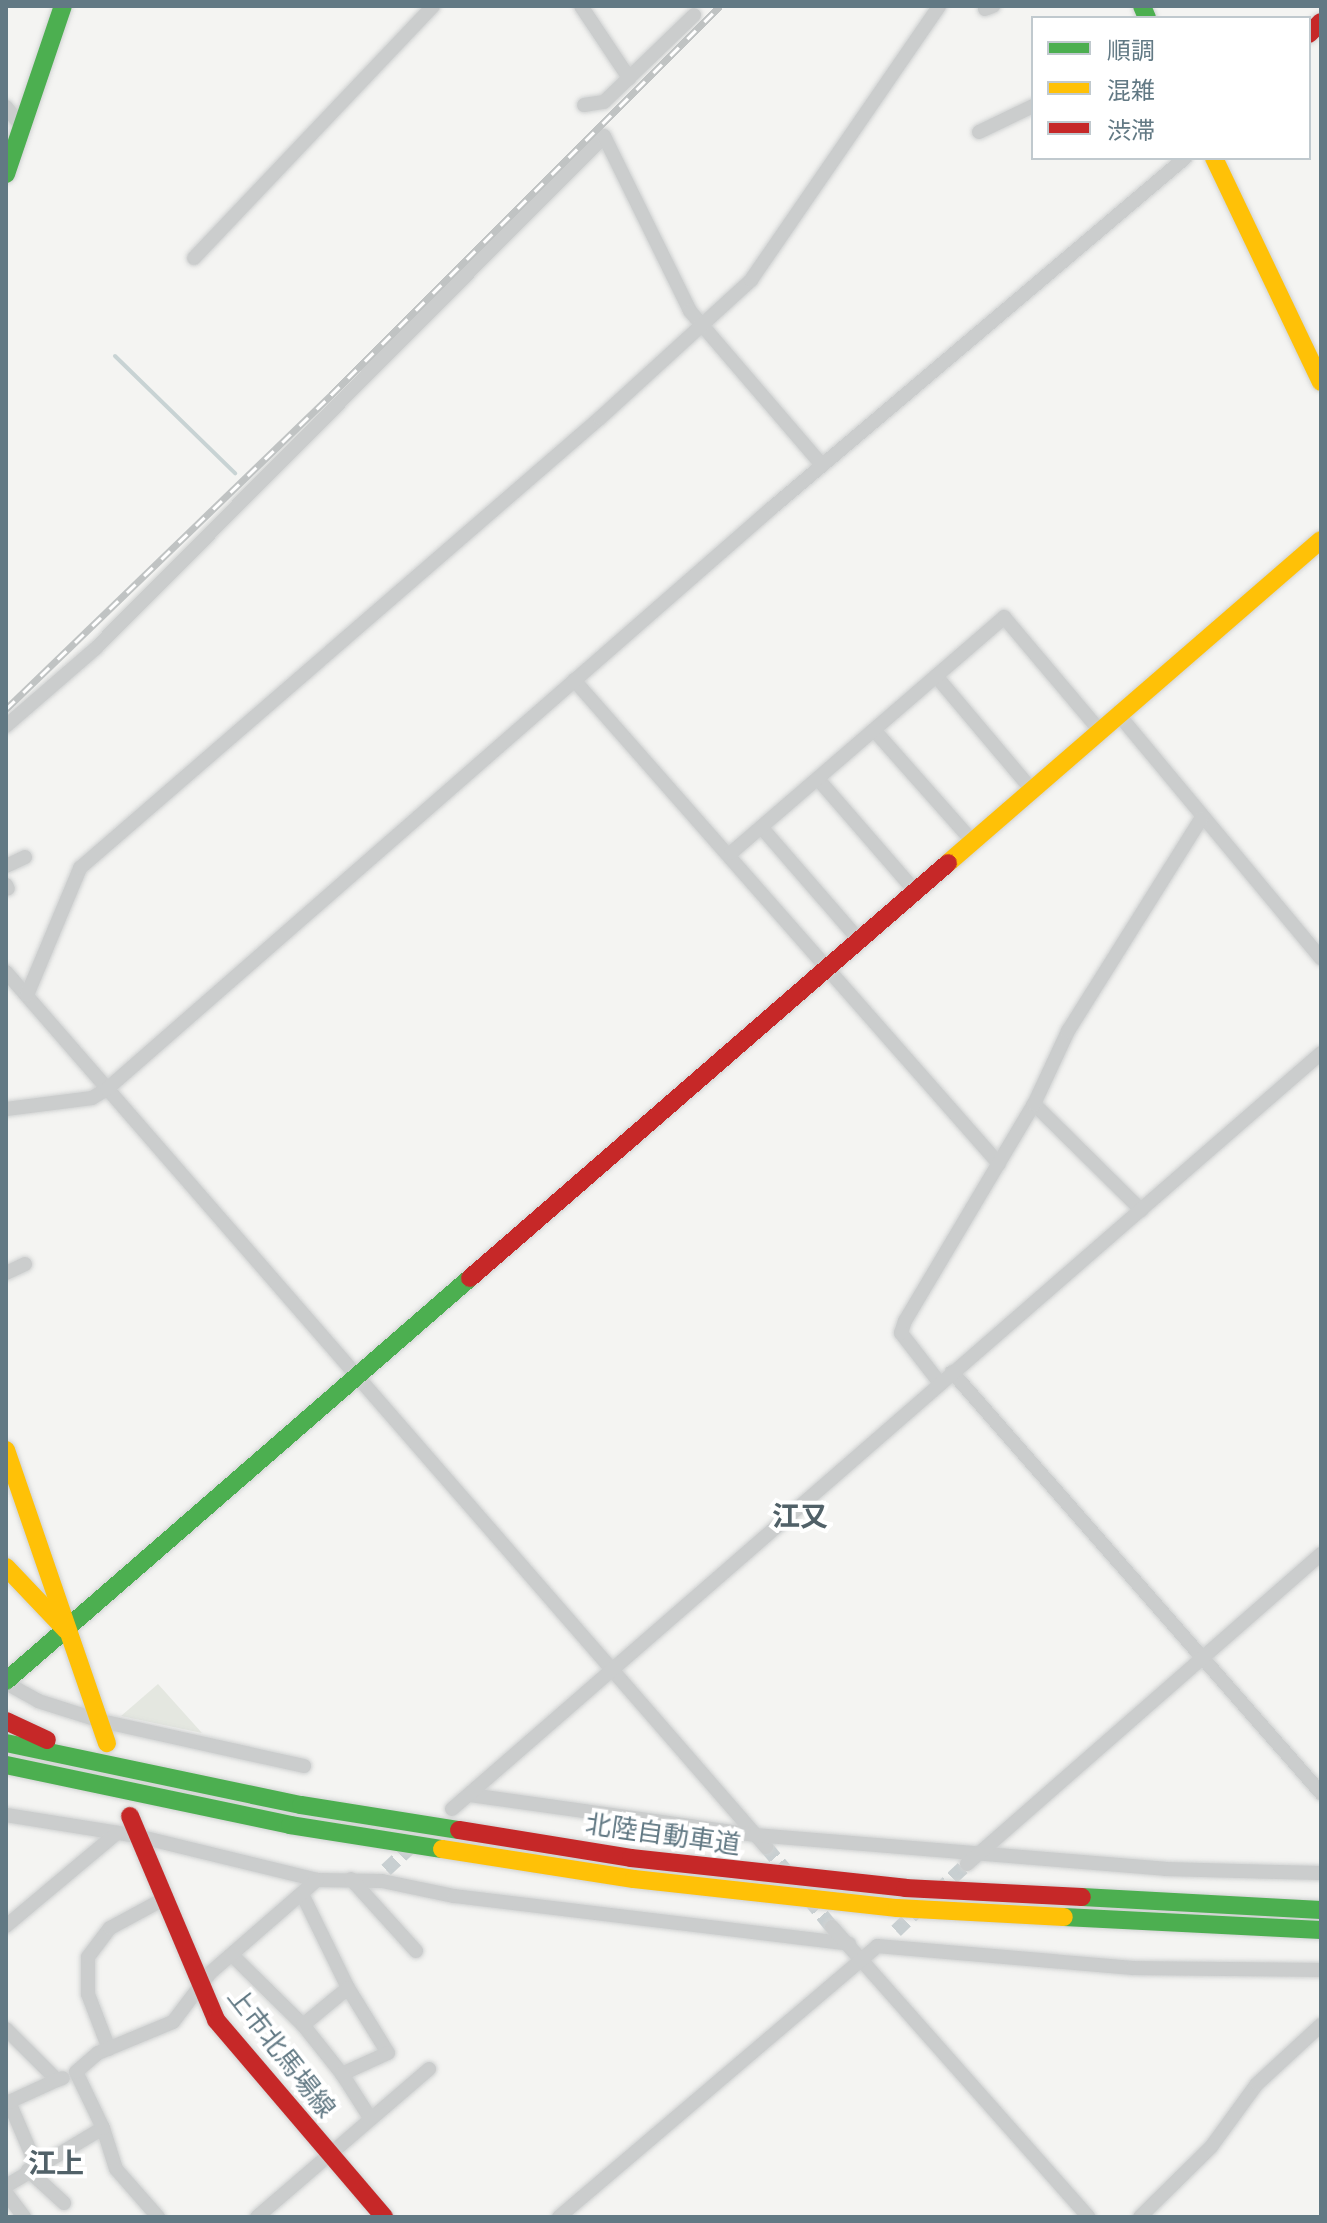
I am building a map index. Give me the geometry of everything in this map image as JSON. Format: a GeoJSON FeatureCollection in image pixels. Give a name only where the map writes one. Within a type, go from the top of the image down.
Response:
{"type":"FeatureCollection","features":[{"type":"Feature","properties":{"kind":"main road"},"geometry":{"type":"LineString","coordinates":[[6,174],[63,6]]}},
{"type":"Feature","properties":{"kind":"main road"},"geometry":{"type":"LineString","coordinates":[[1215,160],[1321,382]]}},
{"type":"Feature","properties":{"kind":"main road"},"geometry":{"type":"LineString","coordinates":[[6,1682],[1321,540]]}},
{"type":"Feature","properties":{"kind":"main road"},"geometry":{"type":"LineString","coordinates":[[6,1450],[107,1743]]}},
{"type":"Feature","properties":{"kind":"main road"},"geometry":{"type":"LineString","coordinates":[[6,1567],[66,1630]]}},
{"type":"Feature","properties":{"kind":"main road"},"geometry":{"type":"LineString","coordinates":[[6,1721],[73,1749],[301,1805]]}},
{"type":"Feature","properties":{"kind":"main road","name":"北陸自動車道"},"geometry":{"type":"LineString","coordinates":[[6,1743],[301,1805],[748,1873],[1085,1901],[1321,1910]]}},
{"type":"Feature","properties":{"kind":"main road","name":"北陸自動車道"},"geometry":{"type":"LineString","coordinates":[[6,1765],[190,1806],[469,1855],[767,1895],[1083,1922],[1321,1930]]}},
{"type":"Feature","properties":{"kind":"main road"},"geometry":{"type":"LineString","coordinates":[[6,1777],[190,1806]]}},
{"type":"Feature","properties":{"kind":"main road","name":"上市北馬場線"},"geometry":{"type":"LineString","coordinates":[[130,1816],[201,1991],[229,2037],[384,2217]]}},
{"type":"Feature","properties":{"kind":"street"},"geometry":{"type":"LineString","coordinates":[[194,258],[433,6]]}},
{"type":"Feature","properties":{"kind":"street"},"geometry":{"type":"LineString","coordinates":[[581,6],[629,78]]}},
{"type":"Feature","properties":{"kind":"street"},"geometry":{"type":"LineString","coordinates":[[27,995],[80,868],[751,280],[939,6]]}},
{"type":"Feature","properties":{"kind":"street"},"geometry":{"type":"LineString","coordinates":[[584,105],[604,102],[694,15]]}},
{"type":"Feature","properties":{"kind":"street"},"geometry":{"type":"LineString","coordinates":[[6,107],[22,127]]}},
{"type":"Feature","properties":{"kind":"street"},"geometry":{"type":"LineString","coordinates":[[979,132],[1031,107]]}},
{"type":"Feature","properties":{"kind":"street"},"geometry":{"type":"LineString","coordinates":[[6,726],[96,648],[604,136],[690,311],[822,465]]}},
{"type":"Feature","properties":{"kind":"street"},"geometry":{"type":"LineString","coordinates":[[6,1109],[92,1098],[107,1089],[822,465],[1183,160]]}},
{"type":"Feature","properties":{"kind":"street"},"geometry":{"type":"LineString","coordinates":[[731,853],[1004,617],[1101,732]]}},
{"type":"Feature","properties":{"kind":"street"},"geometry":{"type":"LineString","coordinates":[[936,676],[1033,791]]}},
{"type":"Feature","properties":{"kind":"street"},"geometry":{"type":"LineString","coordinates":[[574,680],[731,853],[827,969],[999,1164]]}},
{"type":"Feature","properties":{"kind":"street"},"geometry":{"type":"LineString","coordinates":[[1119,715],[1183,788],[1201,819],[1321,958]]}},
{"type":"Feature","properties":{"kind":"street"},"geometry":{"type":"LineString","coordinates":[[874,730],[973,842]]}},
{"type":"Feature","properties":{"kind":"street"},"geometry":{"type":"LineString","coordinates":[[818,779],[916,892]]}},
{"type":"Feature","properties":{"kind":"street"},"geometry":{"type":"LineString","coordinates":[[939,1382],[901,1333],[1034,1104],[1068,1031],[1201,819]]}},
{"type":"Feature","properties":{"kind":"street"},"geometry":{"type":"LineString","coordinates":[[762,828],[859,940]]}},
{"type":"Feature","properties":{"kind":"street"},"geometry":{"type":"LineString","coordinates":[[6,866],[25,857]]}},
{"type":"Feature","properties":{"kind":"street"},"geometry":{"type":"LineString","coordinates":[[6,972],[766,1847]]}},
{"type":"Feature","properties":{"kind":"street"},"geometry":{"type":"LineString","coordinates":[[452,1809],[939,1382],[1321,1053]]}},
{"type":"Feature","properties":{"kind":"street"},"geometry":{"type":"LineString","coordinates":[[1034,1104],[1141,1210]]}},
{"type":"Feature","properties":{"kind":"street"},"geometry":{"type":"LineString","coordinates":[[6,1273],[25,1264]]}},
{"type":"Feature","properties":{"kind":"street"},"geometry":{"type":"LineString","coordinates":[[952,1372],[1321,1793]]}},
{"type":"Feature","properties":{"kind":"street"},"geometry":{"type":"LineString","coordinates":[[972,1859],[1321,1554]]}},
{"type":"Feature","properties":{"kind":"street"},"geometry":{"type":"LineString","coordinates":[[6,1682],[38,1701],[101,1721],[304,1766]]}},
{"type":"Feature","properties":{"kind":"street"},"geometry":{"type":"LineString","coordinates":[[470,1795],[755,1835],[972,1859],[1321,1873]]}},
{"type":"Feature","properties":{"kind":"street"},"geometry":{"type":"LineString","coordinates":[[6,1815],[137,1836],[317,1880],[384,1876],[454,1896],[849,1944]]}},
{"type":"Feature","properties":{"kind":"street"},"geometry":{"type":"LineString","coordinates":[[6,1926],[117,1833]]}},
{"type":"Feature","properties":{"kind":"street"},"geometry":{"type":"LineString","coordinates":[[351,1879],[416,1951]]}},
{"type":"Feature","properties":{"kind":"street"},"geometry":{"type":"LineString","coordinates":[[64,2203],[32,2168],[8,2103],[76,2072],[109,2049],[173,2022],[201,1991],[210,1973],[317,1880]]}},
{"type":"Feature","properties":{"kind":"street"},"geometry":{"type":"LineString","coordinates":[[302,1894],[348,1988],[388,2053],[342,2074]]}},
{"type":"Feature","properties":{"kind":"street"},"geometry":{"type":"LineString","coordinates":[[109,2049],[88,1994],[88,1957],[110,1928],[162,1900]]}},
{"type":"Feature","properties":{"kind":"street"},"geometry":{"type":"LineString","coordinates":[[832,1927],[1089,2217]]}},
{"type":"Feature","properties":{"kind":"street"},"geometry":{"type":"LineString","coordinates":[[559,2217],[861,1959],[895,1937],[1133,1968],[1321,1970]]}},
{"type":"Feature","properties":{"kind":"street"},"geometry":{"type":"LineString","coordinates":[[232,1955],[303,2025],[342,2074],[370,2118]]}},
{"type":"Feature","properties":{"kind":"street"},"geometry":{"type":"LineString","coordinates":[[303,2025],[348,1988]]}},
{"type":"Feature","properties":{"kind":"street"},"geometry":{"type":"LineString","coordinates":[[1140,2217],[1211,2147],[1257,2084],[1321,2025]]}},
{"type":"Feature","properties":{"kind":"street"},"geometry":{"type":"LineString","coordinates":[[6,2029],[57,2080]]}},
{"type":"Feature","properties":{"kind":"street"},"geometry":{"type":"LineString","coordinates":[[257,2217],[429,2069]]}},
{"type":"Feature","properties":{"kind":"street"},"geometry":{"type":"LineString","coordinates":[[76,2072],[103,2128],[116,2169],[158,2217]]}},
{"type":"Feature","properties":{"kind":"street"},"geometry":{"type":"LineString","coordinates":[[6,2186],[103,2128]]}},
{"type":"Feature","properties":{"kind":"street"},"geometry":{"type":"LineString","coordinates":[[9,2204],[24,2217]]}},
{"type":"Feature","properties":{"kind":"shaded area"},"geometry":{"type":"Polygon","coordinates":[[[158,1684],[202,1733],[121,1716],[158,1684]]]}},
{"type":"Feature","properties":{"kind":"waterway"},"geometry":{"type":"LineString","coordinates":[[115,356],[235,473]]}},
{"type":"Feature","properties":{"kind":"tunnel"},"geometry":{"type":"LineString","coordinates":[[386,1870],[415,1843]]}},
{"type":"Feature","properties":{"kind":"tunnel"},"geometry":{"type":"LineString","coordinates":[[766,1847],[791,1877]]}},
{"type":"Feature","properties":{"kind":"tunnel"},"geometry":{"type":"LineString","coordinates":[[937,1892],[967,1864]]}},
{"type":"Feature","properties":{"kind":"tunnel"},"geometry":{"type":"LineString","coordinates":[[809,1899],[832,1927]]}},
{"type":"Feature","properties":{"kind":"tunnel"},"geometry":{"type":"LineString","coordinates":[[896,1931],[919,1909]]}},
{"type":"Feature","properties":{"kind":"railway"},"geometry":{"type":"LineString","coordinates":[[6,709],[331,395],[720,6]]}},
{"type":"Feature","properties":{"kind":"traffic: fast"},"geometry":{"type":"LineString","coordinates":[[6,174],[63,6]]}},
{"type":"Feature","properties":{"kind":"traffic: fast"},"geometry":{"type":"LineString","coordinates":[[1142,6],[1146,16]]}},
{"type":"Feature","properties":{"kind":"traffic: fast"},"geometry":{"type":"LineString","coordinates":[[6,1681],[470,1278]]}},
{"type":"Feature","properties":{"kind":"traffic: fast"},"geometry":{"type":"LineString","coordinates":[[6,1743],[301,1805],[459,1830]]}},
{"type":"Feature","properties":{"kind":"traffic: fast"},"geometry":{"type":"LineString","coordinates":[[6,1765],[290,1825],[442,1849]]}},
{"type":"Feature","properties":{"kind":"traffic: fast"},"geometry":{"type":"LineString","coordinates":[[1082,1897],[1321,1910]]}},
{"type":"Feature","properties":{"kind":"traffic: fast"},"geometry":{"type":"LineString","coordinates":[[1064,1917],[1321,1930]]}},
{"type":"Feature","properties":{"kind":"traffic: slow"},"geometry":{"type":"LineString","coordinates":[[1215,160],[1321,382]]}},
{"type":"Feature","properties":{"kind":"traffic: slow"},"geometry":{"type":"LineString","coordinates":[[948,863],[1321,540]]}},
{"type":"Feature","properties":{"kind":"traffic: slow"},"geometry":{"type":"LineString","coordinates":[[6,1450],[107,1743]]}},
{"type":"Feature","properties":{"kind":"traffic: slow"},"geometry":{"type":"LineString","coordinates":[[6,1567],[66,1630]]}},
{"type":"Feature","properties":{"kind":"traffic: slow"},"geometry":{"type":"LineString","coordinates":[[442,1849],[634,1879],[897,1908],[1064,1917]]}},
{"type":"Feature","properties":{"kind":"traffic: jam"},"geometry":{"type":"LineString","coordinates":[[1311,32],[1321,22]]}},
{"type":"Feature","properties":{"kind":"traffic: jam"},"geometry":{"type":"LineString","coordinates":[[470,1278],[948,863]]}},
{"type":"Feature","properties":{"kind":"traffic: jam"},"geometry":{"type":"LineString","coordinates":[[6,1721],[47,1740]]}},
{"type":"Feature","properties":{"kind":"traffic: jam"},"geometry":{"type":"LineString","coordinates":[[130,1816],[216,2020],[384,2217]]}},
{"type":"Feature","properties":{"kind":"traffic: jam"},"geometry":{"type":"LineString","coordinates":[[459,1830],[631,1858],[905,1888],[1082,1897]]}},
{"type":"Feature","properties":{"kind":"district","name":"江又"},"geometry":{"type":"Point","coordinates":[800,1516]}},
{"type":"Feature","properties":{"kind":"district","name":"江上"},"geometry":{"type":"Point","coordinates":[56,2163]}}]}
